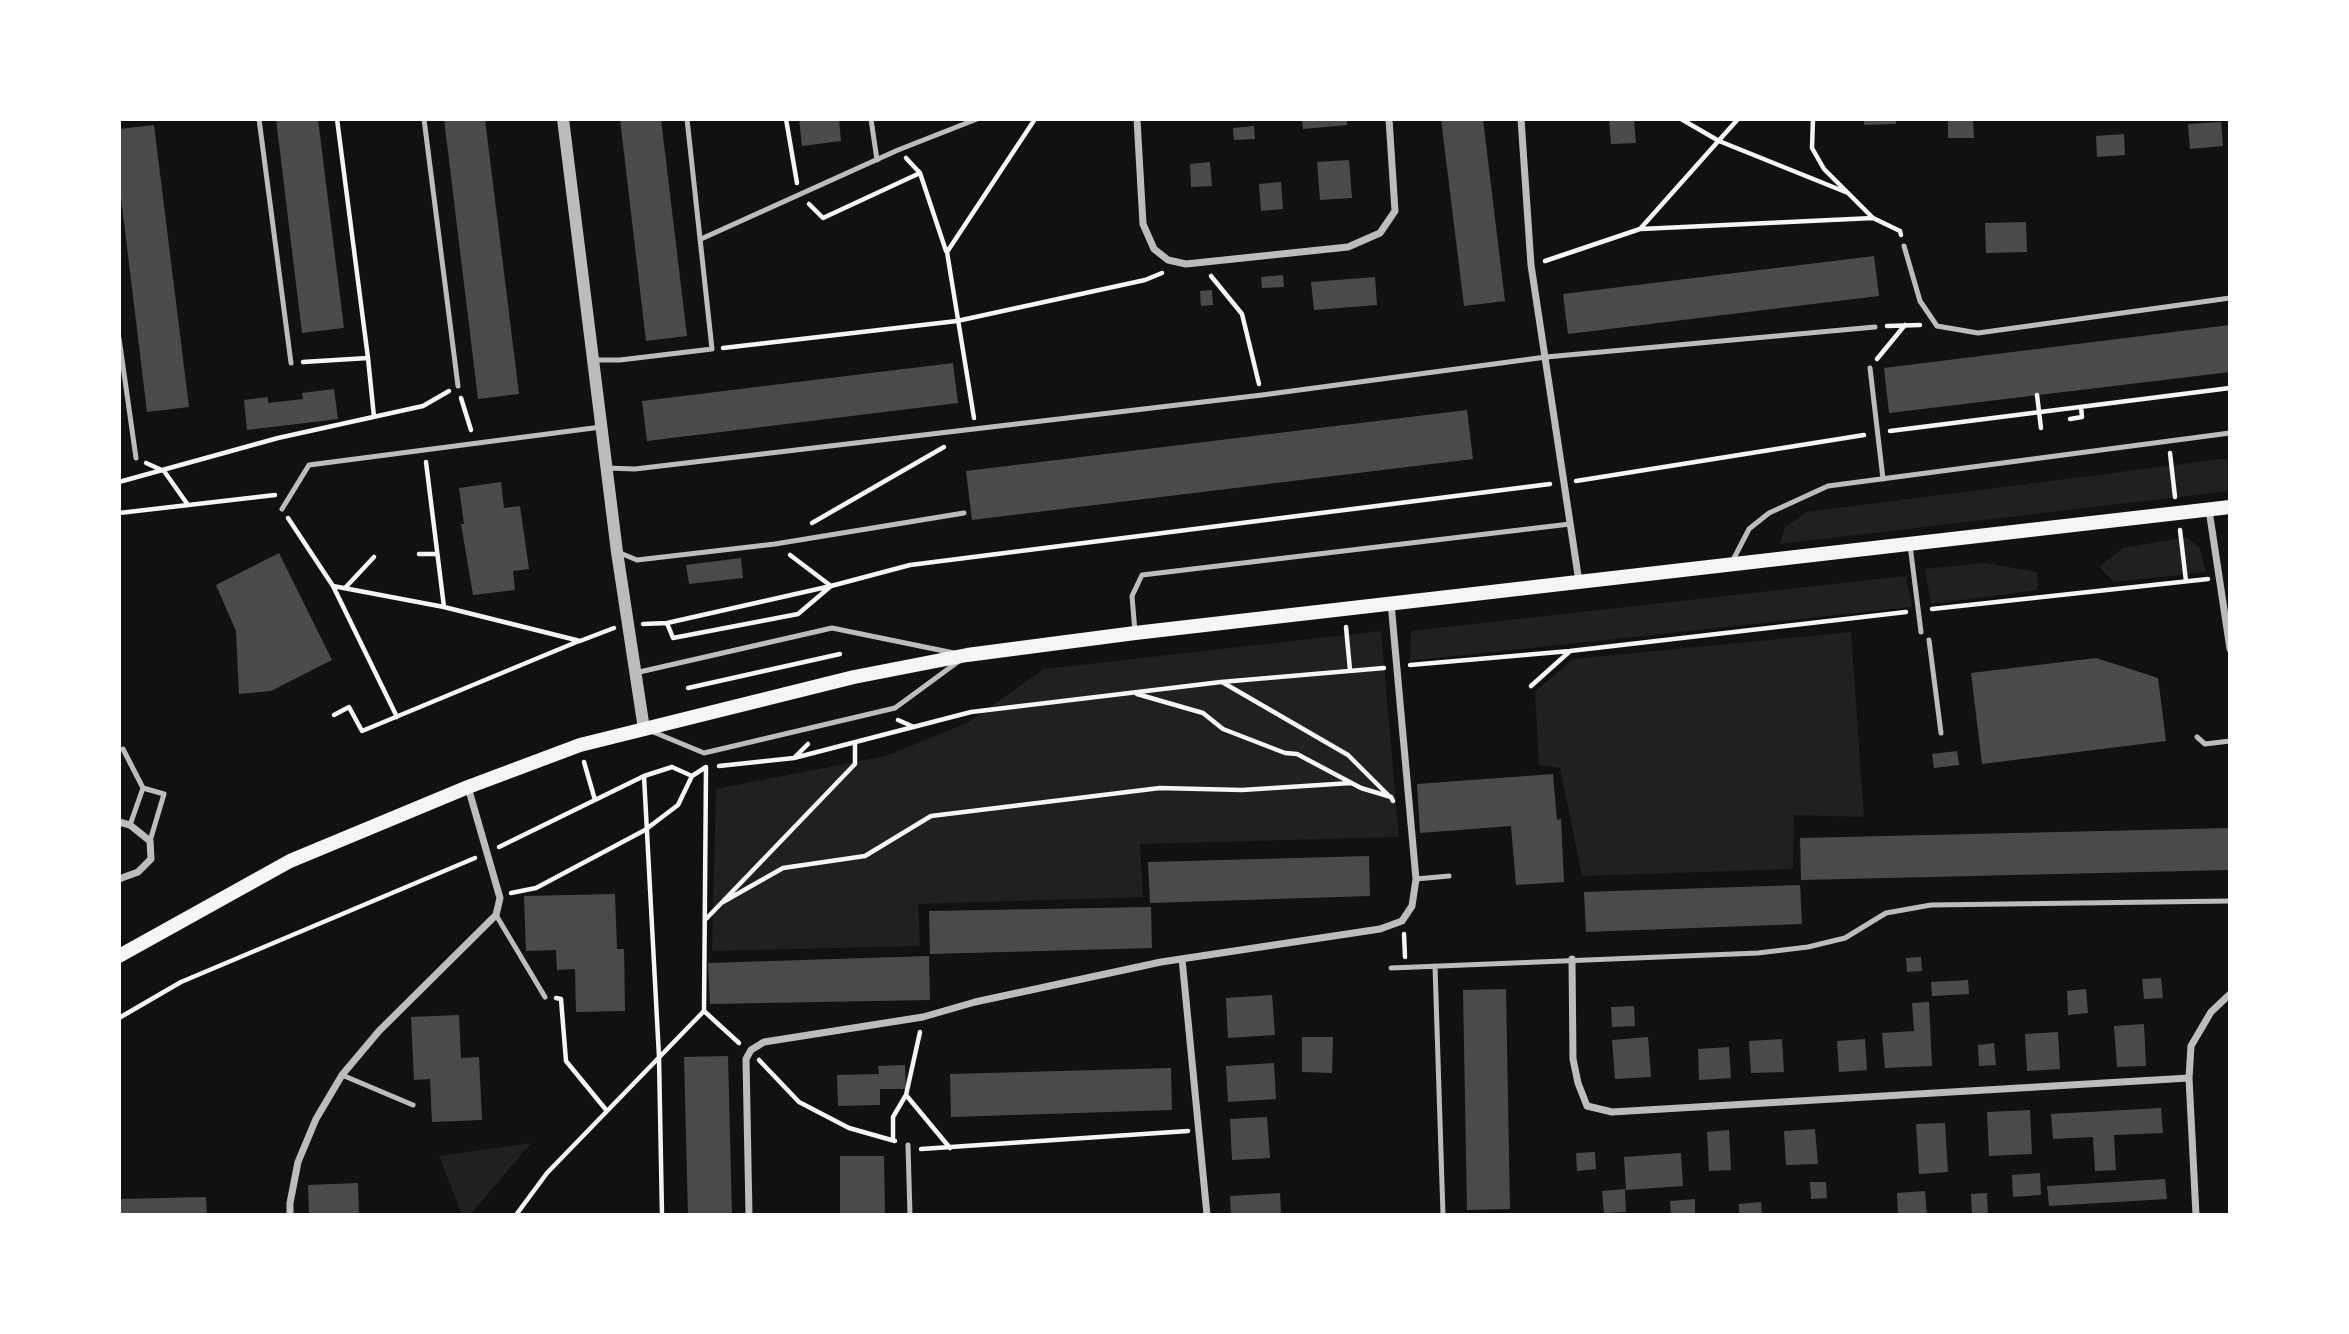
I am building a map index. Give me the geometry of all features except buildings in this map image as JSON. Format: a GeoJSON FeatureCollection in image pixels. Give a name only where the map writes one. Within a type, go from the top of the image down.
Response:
{"type":"FeatureCollection","features":[{"type":"Feature","properties":{"kind":"main road"},"geometry":{"type":"LineString","coordinates":[[119,956],[290,861],[468,787],[580,745],[854,677],[967,656],[1135,633],[2230,508]]}},
{"type":"Feature","properties":{"kind":"street"},"geometry":{"type":"LineString","coordinates":[[563,119],[617,552],[644,729]]}},
{"type":"Feature","properties":{"kind":"street"},"geometry":{"type":"LineString","coordinates":[[1137,119],[1143,224],[1154,249],[1168,260],[1186,264],[1348,247],[1380,233],[1395,211],[1389,119]]}},
{"type":"Feature","properties":{"kind":"street"},"geometry":{"type":"LineString","coordinates":[[1521,119],[1531,265],[1579,583]]}},
{"type":"Feature","properties":{"kind":"street"},"geometry":{"type":"LineString","coordinates":[[2209,510],[2230,649]]}},
{"type":"Feature","properties":{"kind":"street"},"geometry":{"type":"LineString","coordinates":[[749,1215],[746,1059],[751,1051],[764,1042],[923,1017],[975,1002],[1182,959],[1380,929],[1404,919],[1412,906],[1416,879],[1391,603]]}},
{"type":"Feature","properties":{"kind":"street"},"geometry":{"type":"LineString","coordinates":[[290,1215],[289,1203],[298,1163],[316,1119],[342,1075],[379,1031],[496,915],[500,898],[485,854],[468,787]]}},
{"type":"Feature","properties":{"kind":"street"},"geometry":{"type":"LineString","coordinates":[[119,822],[130,825],[150,841],[151,859],[138,872],[119,878]]}},
{"type":"Feature","properties":{"kind":"street"},"geometry":{"type":"LineString","coordinates":[[1182,959],[1207,1215]]}},
{"type":"Feature","properties":{"kind":"street"},"geometry":{"type":"LineString","coordinates":[[1572,959],[1573,1059],[1587,1106],[1612,1112],[1654,1112],[2189,1078]]}},
{"type":"Feature","properties":{"kind":"street"},"geometry":{"type":"LineString","coordinates":[[2196,1215],[2189,1078],[2191,1046],[2211,1012],[2230,994]]}},
{"type":"Feature","properties":{"kind":"lane"},"geometry":{"type":"LineString","coordinates":[[259,119],[290,363]]}},
{"type":"Feature","properties":{"kind":"lane"},"geometry":{"type":"LineString","coordinates":[[424,119],[458,386]]}},
{"type":"Feature","properties":{"kind":"lane"},"geometry":{"type":"LineString","coordinates":[[593,360],[620,360],[712,349],[687,119]]}},
{"type":"Feature","properties":{"kind":"lane"},"geometry":{"type":"LineString","coordinates":[[871,119],[877,160]]}},
{"type":"Feature","properties":{"kind":"lane"},"geometry":{"type":"LineString","coordinates":[[701,239],[877,160],[977,119]]}},
{"type":"Feature","properties":{"kind":"lane"},"geometry":{"type":"LineString","coordinates":[[1904,246],[1920,301],[1937,326],[1978,333],[2230,298]]}},
{"type":"Feature","properties":{"kind":"lane"},"geometry":{"type":"LineString","coordinates":[[606,468],[635,469],[976,429],[1262,395],[1546,357],[1875,327]]}},
{"type":"Feature","properties":{"kind":"lane"},"geometry":{"type":"LineString","coordinates":[[119,338],[136,458]]}},
{"type":"Feature","properties":{"kind":"lane"},"geometry":{"type":"LineString","coordinates":[[1870,368],[1883,479]]}},
{"type":"Feature","properties":{"kind":"lane"},"geometry":{"type":"LineString","coordinates":[[282,509],[309,465],[601,427]]}},
{"type":"Feature","properties":{"kind":"lane"},"geometry":{"type":"LineString","coordinates":[[1730,566],[1749,529],[1769,513],[1828,486],[2230,433]]}},
{"type":"Feature","properties":{"kind":"lane"},"geometry":{"type":"LineString","coordinates":[[617,552],[637,560],[775,544],[964,513]]}},
{"type":"Feature","properties":{"kind":"lane"},"geometry":{"type":"LineString","coordinates":[[1135,633],[1132,596],[1142,575],[1570,524]]}},
{"type":"Feature","properties":{"kind":"lane"},"geometry":{"type":"LineString","coordinates":[[1910,545],[1922,632]]}},
{"type":"Feature","properties":{"kind":"lane"},"geometry":{"type":"LineString","coordinates":[[635,673],[832,628],[967,656]]}},
{"type":"Feature","properties":{"kind":"lane"},"geometry":{"type":"LineString","coordinates":[[1929,640],[1941,733]]}},
{"type":"Feature","properties":{"kind":"lane"},"geometry":{"type":"LineString","coordinates":[[644,729],[704,753],[895,708],[967,656]]}},
{"type":"Feature","properties":{"kind":"lane"},"geometry":{"type":"LineString","coordinates":[[2197,737],[2205,744],[2230,741]]}},
{"type":"Feature","properties":{"kind":"lane"},"geometry":{"type":"LineString","coordinates":[[123,749],[143,788],[130,825]]}},
{"type":"Feature","properties":{"kind":"lane"},"geometry":{"type":"LineString","coordinates":[[143,788],[164,794],[150,841]]}},
{"type":"Feature","properties":{"kind":"lane"},"geometry":{"type":"LineString","coordinates":[[1416,879],[1449,876]]}},
{"type":"Feature","properties":{"kind":"lane"},"geometry":{"type":"LineString","coordinates":[[1391,968],[1758,954],[1808,947],[1845,938],[1886,913],[1931,905],[2230,901]]}},
{"type":"Feature","properties":{"kind":"lane"},"geometry":{"type":"LineString","coordinates":[[496,915],[545,997]]}},
{"type":"Feature","properties":{"kind":"lane"},"geometry":{"type":"LineString","coordinates":[[1435,966],[1443,1215]]}},
{"type":"Feature","properties":{"kind":"lane"},"geometry":{"type":"LineString","coordinates":[[342,1075],[413,1105]]}},
{"type":"Feature","properties":{"kind":"lane"},"geometry":{"type":"LineString","coordinates":[[908,1145],[910,1215]]}},
{"type":"Feature","properties":{"kind":"path"},"geometry":{"type":"LineString","coordinates":[[337,119],[374,417]]}},
{"type":"Feature","properties":{"kind":"path"},"geometry":{"type":"LineString","coordinates":[[786,119],[799,194],[823,218],[920,173],[947,252],[976,429],[811,524]]}},
{"type":"Feature","properties":{"kind":"path"},"geometry":{"type":"LineString","coordinates":[[947,252],[1035,119]]}},
{"type":"Feature","properties":{"kind":"path"},"geometry":{"type":"LineString","coordinates":[[1681,119],[1719,141],[1848,193]]}},
{"type":"Feature","properties":{"kind":"path"},"geometry":{"type":"LineString","coordinates":[[1640,229],[1738,119]]}},
{"type":"Feature","properties":{"kind":"path"},"geometry":{"type":"LineString","coordinates":[[1813,119],[1812,148],[1824,169],[1873,218],[1900,231],[1904,246]]}},
{"type":"Feature","properties":{"kind":"path"},"geometry":{"type":"LineString","coordinates":[[1531,265],[1640,229],[1873,218]]}},
{"type":"Feature","properties":{"kind":"path"},"geometry":{"type":"LineString","coordinates":[[1200,262],[1242,314],[1262,395]]}},
{"type":"Feature","properties":{"kind":"path"},"geometry":{"type":"LineString","coordinates":[[712,349],[957,320],[1145,280],[1186,264]]}},
{"type":"Feature","properties":{"kind":"path"},"geometry":{"type":"LineString","coordinates":[[1870,368],[1905,324]]}},
{"type":"Feature","properties":{"kind":"path"},"geometry":{"type":"LineString","coordinates":[[290,363],[368,358]]}},
{"type":"Feature","properties":{"kind":"path"},"geometry":{"type":"LineString","coordinates":[[119,482],[278,439],[423,406],[458,386],[475,444]]}},
{"type":"Feature","properties":{"kind":"path"},"geometry":{"type":"LineString","coordinates":[[1892,431],[2230,388]]}},
{"type":"Feature","properties":{"kind":"path"},"geometry":{"type":"LineString","coordinates":[[2037,395],[2041,428]]}},
{"type":"Feature","properties":{"kind":"path"},"geometry":{"type":"LineString","coordinates":[[2070,419],[2082,417],[2081,407]]}},
{"type":"Feature","properties":{"kind":"path"},"geometry":{"type":"LineString","coordinates":[[334,715],[349,707],[362,731],[580,640],[628,623],[667,623],[910,565],[1563,483],[1877,433]]}},
{"type":"Feature","properties":{"kind":"path"},"geometry":{"type":"LineString","coordinates":[[424,452],[444,607]]}},
{"type":"Feature","properties":{"kind":"path"},"geometry":{"type":"LineString","coordinates":[[136,458],[164,471],[188,506]]}},
{"type":"Feature","properties":{"kind":"path"},"geometry":{"type":"LineString","coordinates":[[119,513],[291,493]]}},
{"type":"Feature","properties":{"kind":"path"},"geometry":{"type":"LineString","coordinates":[[282,509],[333,586],[397,717]]}},
{"type":"Feature","properties":{"kind":"path"},"geometry":{"type":"LineString","coordinates":[[775,544],[831,586]]}},
{"type":"Feature","properties":{"kind":"path"},"geometry":{"type":"LineString","coordinates":[[419,554],[436,554]]}},
{"type":"Feature","properties":{"kind":"path"},"geometry":{"type":"LineString","coordinates":[[344,588],[374,557]]}},
{"type":"Feature","properties":{"kind":"path"},"geometry":{"type":"LineString","coordinates":[[500,898],[536,888],[645,831],[678,805],[692,776],[706,767],[794,758],[971,712],[1221,681],[1570,651],[2219,577]]}},
{"type":"Feature","properties":{"kind":"path"},"geometry":{"type":"LineString","coordinates":[[333,586],[444,607],[580,640]]}},
{"type":"Feature","properties":{"kind":"path"},"geometry":{"type":"LineString","coordinates":[[667,623],[673,638],[798,614],[831,586]]}},
{"type":"Feature","properties":{"kind":"path"},"geometry":{"type":"LineString","coordinates":[[1346,627],[1350,670]]}},
{"type":"Feature","properties":{"kind":"path"},"geometry":{"type":"LineString","coordinates":[[1531,686],[1570,651]]}},
{"type":"Feature","properties":{"kind":"path"},"geometry":{"type":"LineString","coordinates":[[688,688],[840,654]]}},
{"type":"Feature","properties":{"kind":"path"},"geometry":{"type":"LineString","coordinates":[[1221,681],[1348,755],[1391,797],[1395,805]]}},
{"type":"Feature","properties":{"kind":"path"},"geometry":{"type":"LineString","coordinates":[[1132,692],[1203,713],[1223,729],[1285,753],[1297,754],[1351,783],[1391,797]]}},
{"type":"Feature","properties":{"kind":"path"},"geometry":{"type":"LineString","coordinates":[[705,920],[855,764],[855,742]]}},
{"type":"Feature","properties":{"kind":"path"},"geometry":{"type":"LineString","coordinates":[[584,762],[595,800]]}},
{"type":"Feature","properties":{"kind":"path"},"geometry":{"type":"LineString","coordinates":[[119,1018],[181,982],[485,854],[644,776],[672,767],[692,776]]}},
{"type":"Feature","properties":{"kind":"path"},"geometry":{"type":"LineString","coordinates":[[516,1215],[547,1173],[704,1011],[706,767]]}},
{"type":"Feature","properties":{"kind":"path"},"geometry":{"type":"LineString","coordinates":[[644,776],[659,1057],[662,1215]]}},
{"type":"Feature","properties":{"kind":"path"},"geometry":{"type":"LineString","coordinates":[[723,902],[783,868],[865,856],[931,816],[1160,788],[1242,790],[1351,783]]}},
{"type":"Feature","properties":{"kind":"path"},"geometry":{"type":"LineString","coordinates":[[1404,919],[1405,955]]}},
{"type":"Feature","properties":{"kind":"path"},"geometry":{"type":"LineString","coordinates":[[545,997],[561,999],[566,1061],[607,1111]]}},
{"type":"Feature","properties":{"kind":"path"},"geometry":{"type":"LineString","coordinates":[[704,1011],[751,1051],[799,1102],[849,1128],[921,1149],[1199,1130]]}},
{"type":"Feature","properties":{"kind":"path"},"geometry":{"type":"LineString","coordinates":[[893,1140],[893,1117],[906,1095],[923,1017]]}},
{"type":"Feature","properties":{"kind":"path"},"geometry":{"type":"LineString","coordinates":[[906,1095],[950,1148]]}},
{"type":"Feature","properties":{"kind":"shaded area"},"geometry":{"type":"Polygon","coordinates":[[[2230,458],[2230,491],[1780,544],[1785,527],[1807,512],[2230,458]]]}},
{"type":"Feature","properties":{"kind":"shaded area"},"geometry":{"type":"Polygon","coordinates":[[[2186,537],[2199,547],[2206,572],[2114,582],[2099,567],[2123,548],[2186,537]]]}},
{"type":"Feature","properties":{"kind":"shaded area"},"geometry":{"type":"Polygon","coordinates":[[[1985,563],[2037,572],[2038,590],[1931,604],[1925,569],[1985,563]]]}},
{"type":"Feature","properties":{"kind":"shaded area"},"geometry":{"type":"Polygon","coordinates":[[[1906,576],[1912,607],[1410,661],[1411,631],[1906,576]]]}},
{"type":"Feature","properties":{"kind":"shaded area"},"geometry":{"type":"Polygon","coordinates":[[[1381,631],[1399,837],[1140,844],[1143,897],[918,904],[920,946],[712,951],[716,789],[886,756],[967,723],[1044,669],[1381,631]]]}},
{"type":"Feature","properties":{"kind":"shaded area"},"geometry":{"type":"Polygon","coordinates":[[[1851,632],[1864,817],[1794,815],[1793,869],[1582,876],[1560,768],[1539,765],[1535,692],[1573,659],[1851,632]]]}},
{"type":"Feature","properties":{"kind":"shaded area"},"geometry":{"type":"Polygon","coordinates":[[[531,1143],[470,1215],[462,1215],[439,1156],[531,1143]]]}}]}
